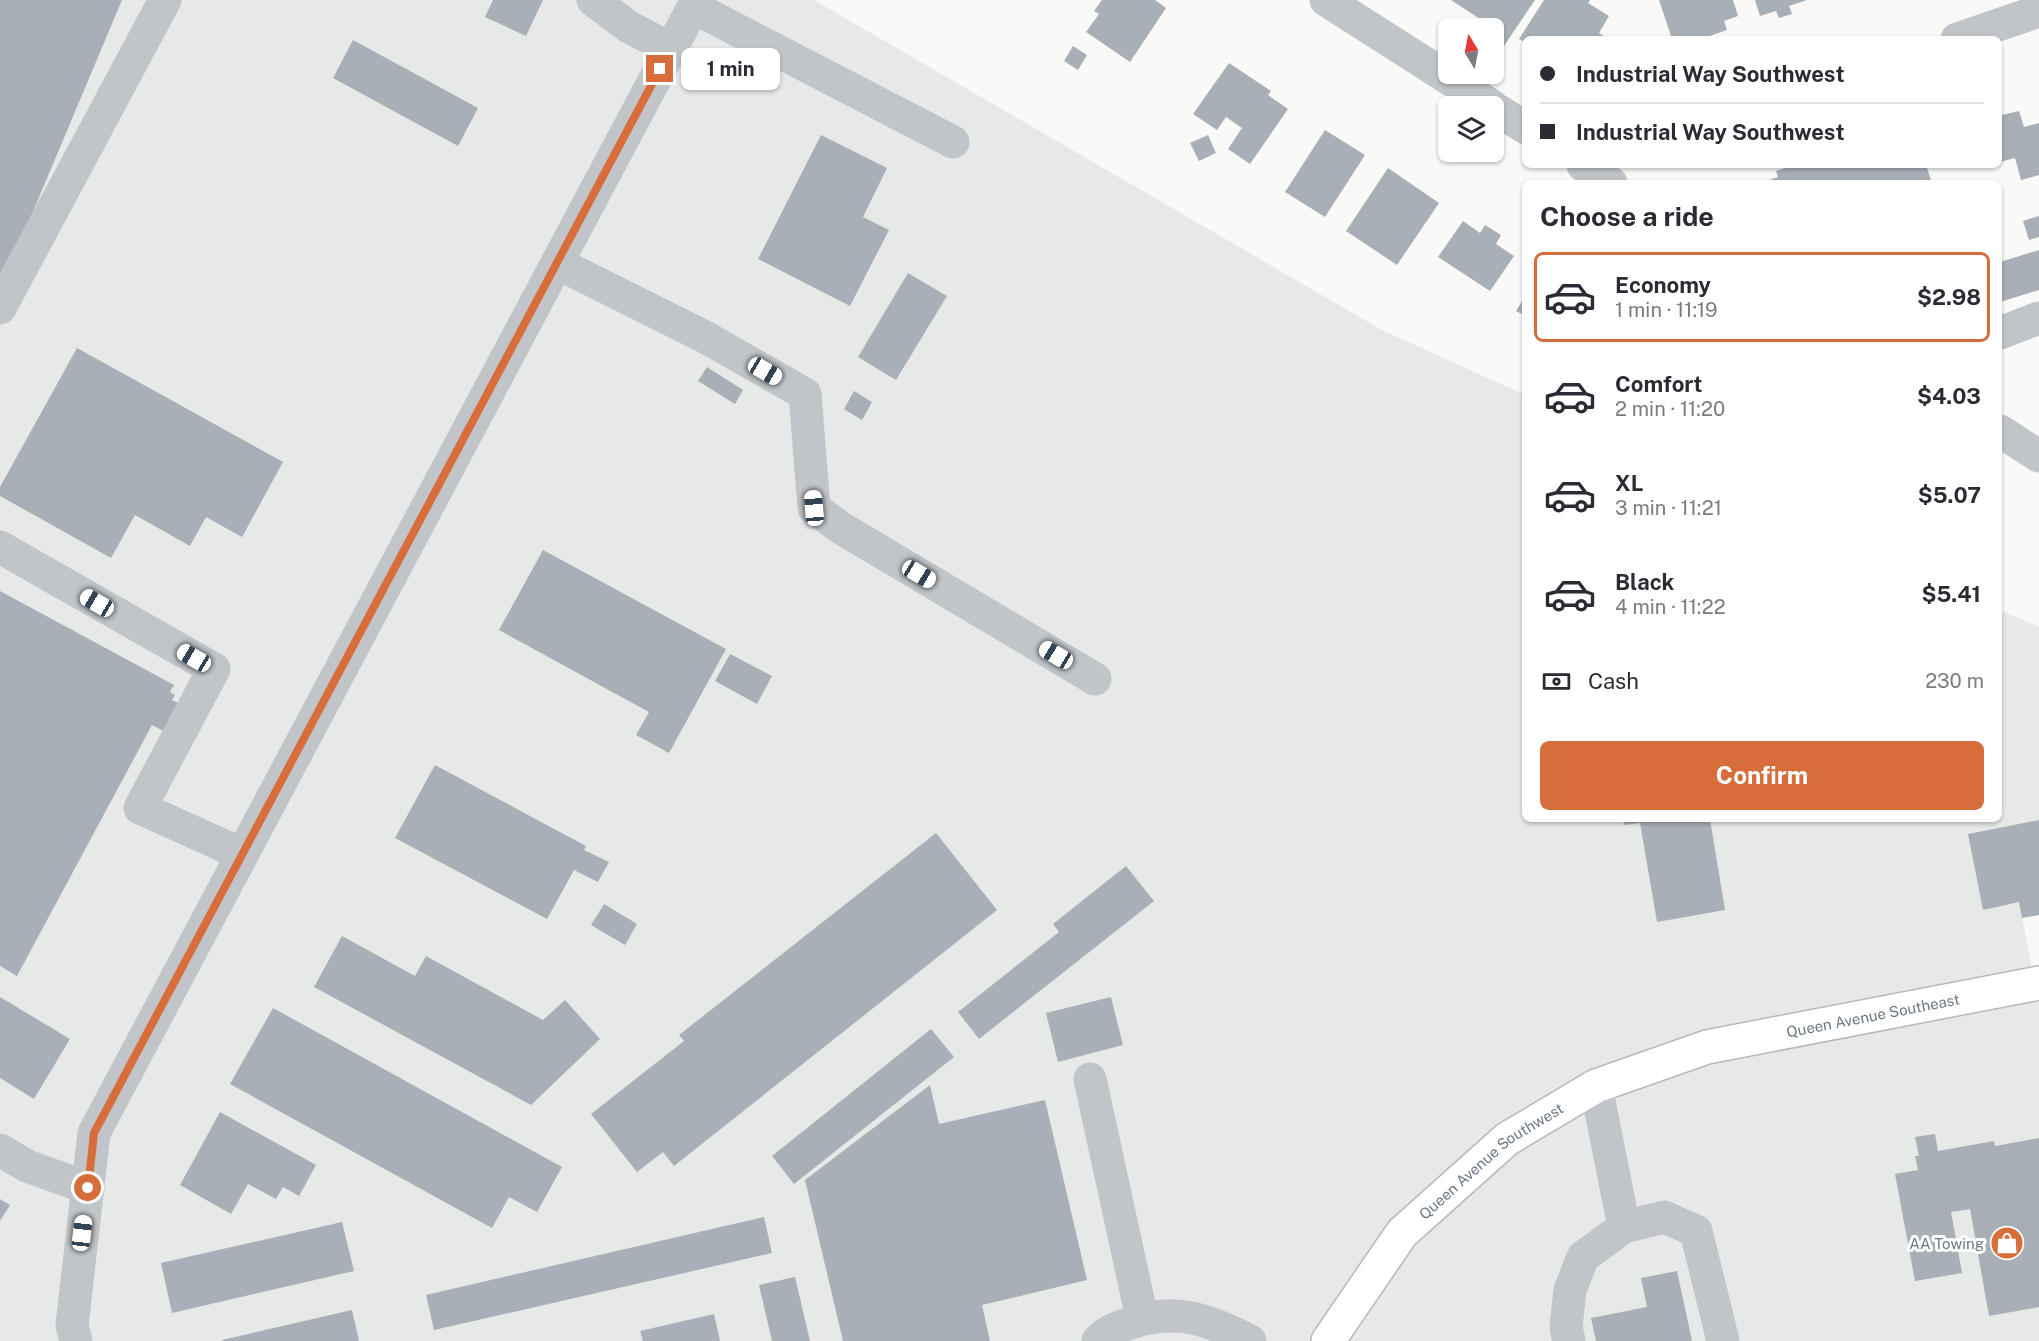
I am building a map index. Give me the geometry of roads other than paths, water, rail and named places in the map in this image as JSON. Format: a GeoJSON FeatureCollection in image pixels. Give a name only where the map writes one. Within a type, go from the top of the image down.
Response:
{"type":"FeatureCollection","features":[{"type":"Feature","properties":{"kind":"main road","name":"Queen Avenue Southeast"},"geometry":{"type":"LineString","coordinates":[[1707,1047],[2039,982]]}},
{"type":"Feature","properties":{"kind":"main road","name":"Queen Avenue Southwest"},"geometry":{"type":"LineString","coordinates":[[1328,1341],[1402,1233],[1508,1139],[1596,1086],[1707,1047]]}},
{"type":"Feature","properties":{"kind":"street"},"geometry":{"type":"LineString","coordinates":[[0,308],[165,0]]}},
{"type":"Feature","properties":{"kind":"street"},"geometry":{"type":"LineString","coordinates":[[593,0],[629,27],[671,49]]}},
{"type":"Feature","properties":{"kind":"street"},"geometry":{"type":"LineString","coordinates":[[1326,0],[1476,96]]}},
{"type":"Feature","properties":{"kind":"street"},"geometry":{"type":"LineString","coordinates":[[76,1341],[72,1325],[94,1133],[695,3],[953,142]]}},
{"type":"Feature","properties":{"kind":"street"},"geometry":{"type":"LineString","coordinates":[[1966,36],[2039,11]]}},
{"type":"Feature","properties":{"kind":"street"},"geometry":{"type":"LineString","coordinates":[[1504,114],[1522,125]]}},
{"type":"Feature","properties":{"kind":"street"},"geometry":{"type":"LineString","coordinates":[[557,263],[705,337],[804,394],[814,508],[841,528],[1095,678]]}},
{"type":"Feature","properties":{"kind":"street"},"geometry":{"type":"LineString","coordinates":[[2002,332],[2039,318]]}},
{"type":"Feature","properties":{"kind":"street"},"geometry":{"type":"LineString","coordinates":[[2002,432],[2039,456]]}},
{"type":"Feature","properties":{"kind":"street"},"geometry":{"type":"LineString","coordinates":[[0,547],[214,669],[140,808],[242,854]]}},
{"type":"Feature","properties":{"kind":"street"},"geometry":{"type":"LineString","coordinates":[[1090,1079],[1142,1318]]}},
{"type":"Feature","properties":{"kind":"street"},"geometry":{"type":"LineString","coordinates":[[1596,1086],[1624,1227]]}},
{"type":"Feature","properties":{"kind":"street"},"geometry":{"type":"LineString","coordinates":[[0,1150],[27,1166],[88,1188]]}},
{"type":"Feature","properties":{"kind":"street"},"geometry":{"type":"LineString","coordinates":[[1569,1341],[1566,1327],[1570,1290],[1582,1257],[1624,1227],[1664,1217],[1696,1231],[1723,1341]]}},
{"type":"Feature","properties":{"kind":"street"},"geometry":{"type":"LineString","coordinates":[[1098,1341],[1103,1334],[1142,1318],[1176,1316],[1215,1322],[1250,1341]]}},
{"type":"Feature","properties":{"kind":"place","name":"AA Towing"},"geometry":{"type":"Point","coordinates":[2007,1243]}}]}
